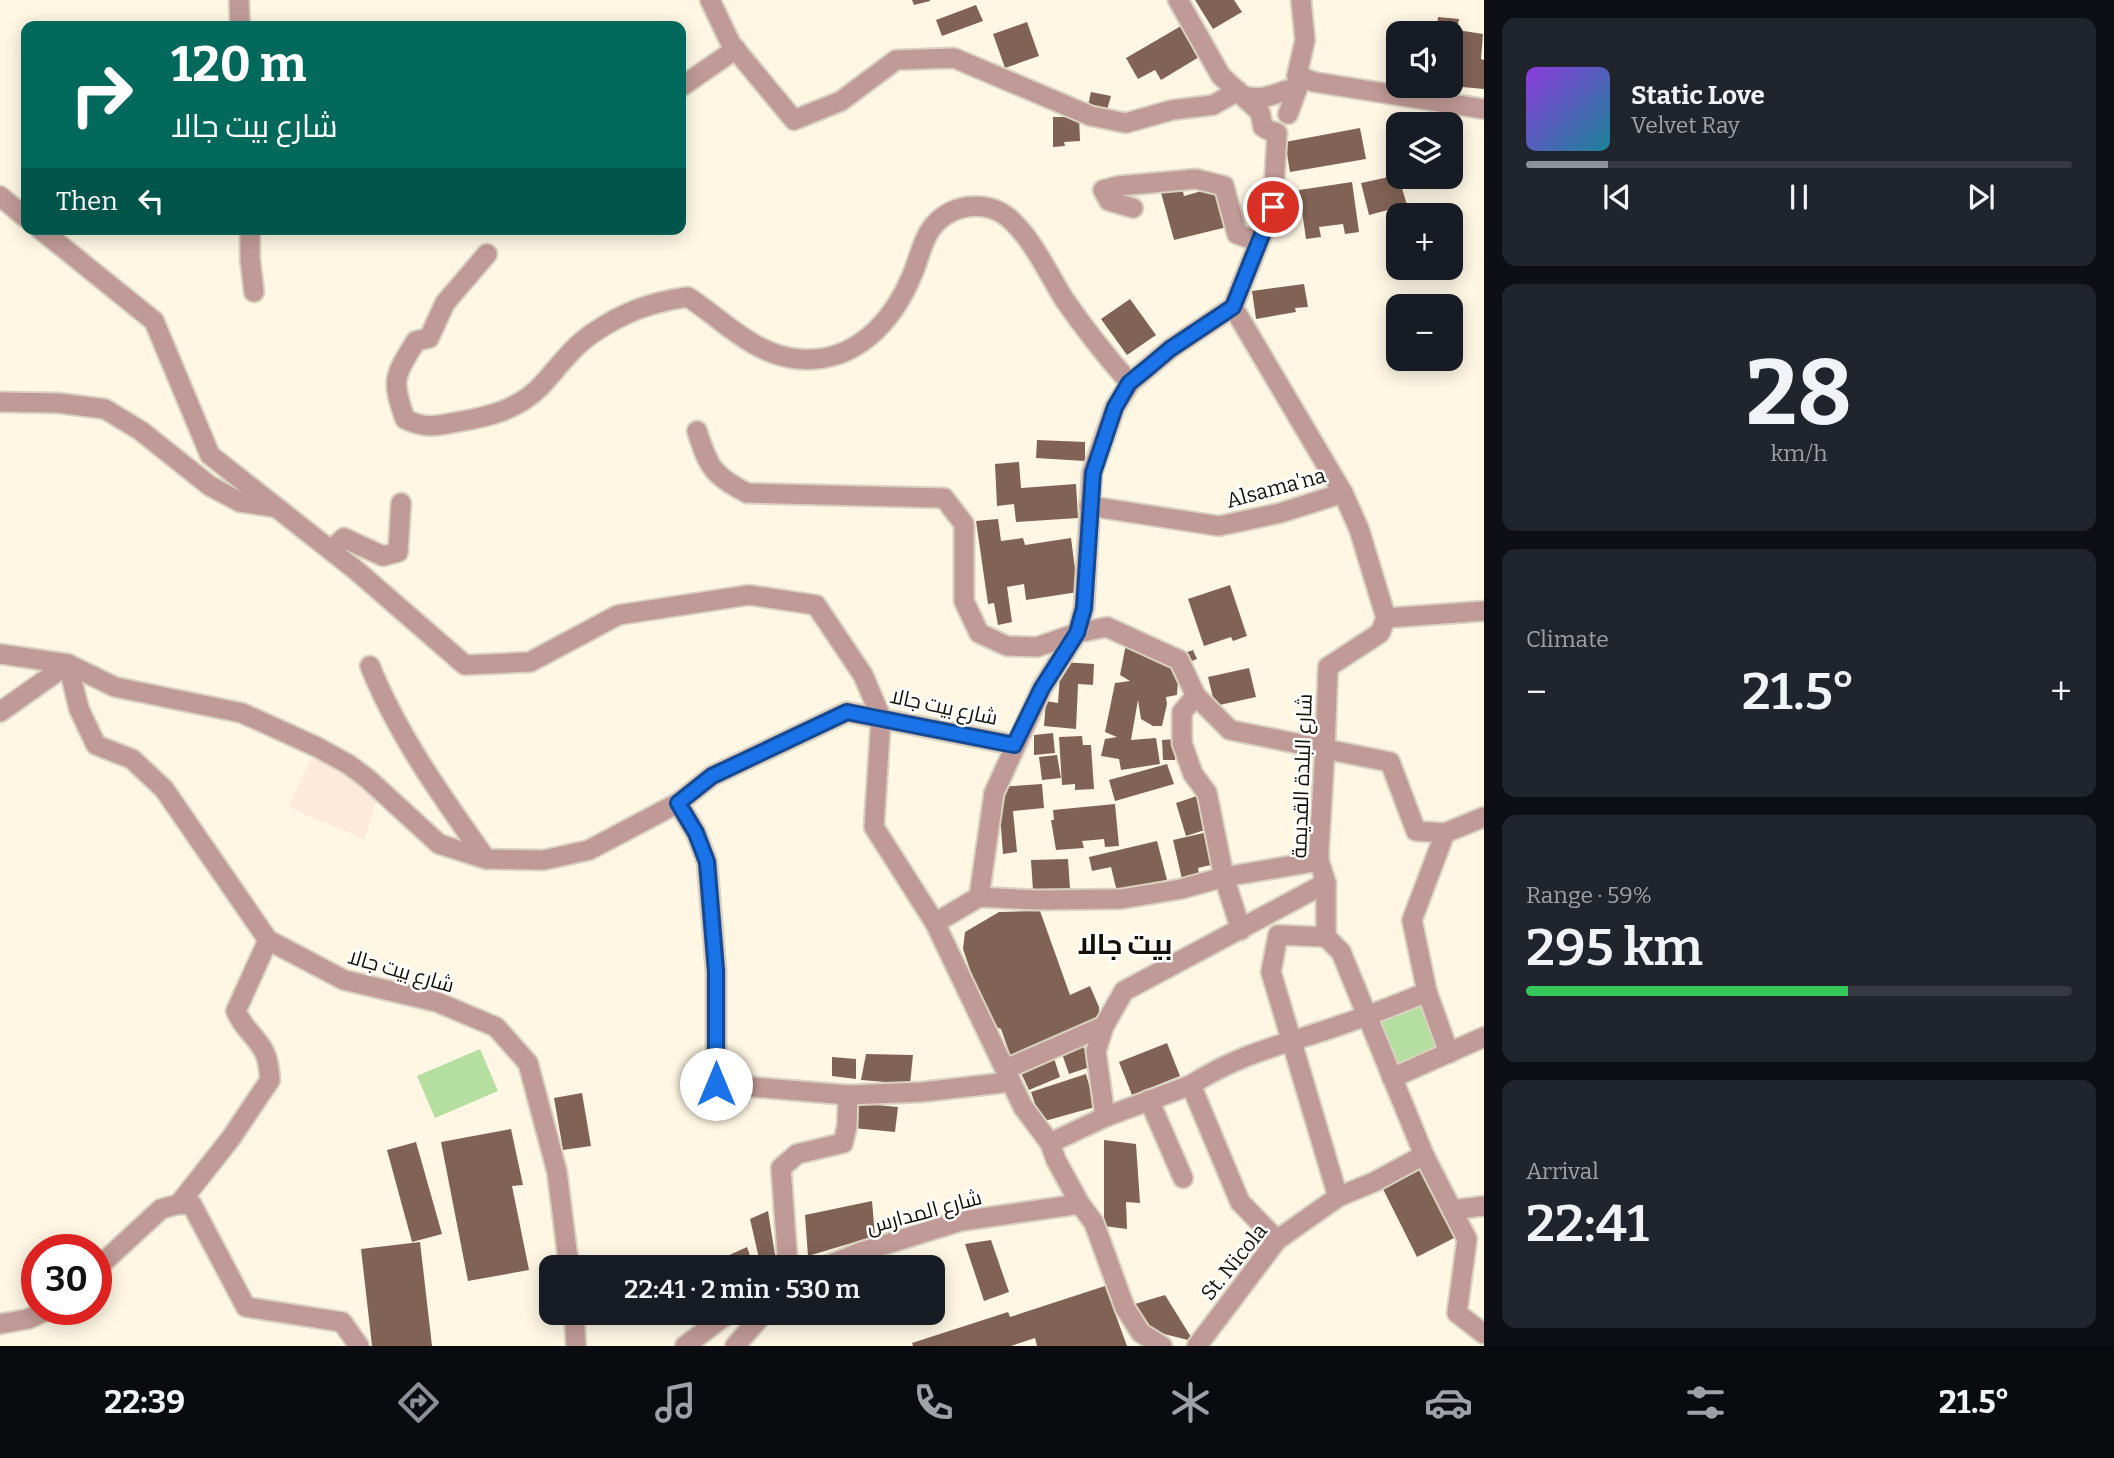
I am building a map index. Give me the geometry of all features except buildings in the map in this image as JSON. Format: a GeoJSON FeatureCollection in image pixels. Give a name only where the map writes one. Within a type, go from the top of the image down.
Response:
{"type":"FeatureCollection","features":[{"type":"Feature","properties":{"kind":"street"},"geometry":{"type":"LineString","coordinates":[[239,0],[240,21]]}},
{"type":"Feature","properties":{"kind":"street"},"geometry":{"type":"LineString","coordinates":[[710,0],[736,49],[794,120],[841,101],[896,60],[954,58],[1091,116],[1126,123],[1172,110],[1213,104],[1240,93],[1256,99],[1266,98],[1292,82],[1314,82],[1484,109]]}},
{"type":"Feature","properties":{"kind":"street"},"geometry":{"type":"LineString","coordinates":[[1178,0],[1221,76],[1240,93],[1266,108],[1282,105],[1287,108],[1287,125],[1277,132],[1264,127],[1266,108],[1292,82],[1305,40],[1301,0]]}},
{"type":"Feature","properties":{"kind":"street"},"geometry":{"type":"LineString","coordinates":[[686,84],[736,49]]}},
{"type":"Feature","properties":{"kind":"street"},"geometry":{"type":"LineString","coordinates":[[1288,114],[1298,87],[1292,82]]}},
{"type":"Feature","properties":{"kind":"street"},"geometry":{"type":"LineString","coordinates":[[979,897],[994,793],[1042,688],[1077,633],[1084,608],[1093,473],[1115,407],[1129,383],[1170,349],[1233,307],[1273,207],[1277,132]]}},
{"type":"Feature","properties":{"kind":"street"},"geometry":{"type":"LineString","coordinates":[[1133,208],[1110,201],[1103,191],[1118,186],[1196,179],[1224,186],[1237,234],[1259,242]]}},
{"type":"Feature","properties":{"kind":"street"},"geometry":{"type":"LineString","coordinates":[[0,196],[21,214]]}},
{"type":"Feature","properties":{"kind":"street"},"geometry":{"type":"LineString","coordinates":[[487,254],[444,303],[429,338],[416,341],[397,372],[395,390],[405,419],[419,426],[446,424],[500,413],[537,390],[581,342],[594,333],[637,308],[664,300],[688,297],[763,350],[797,359],[827,357],[863,343],[891,316],[912,276],[929,230],[946,213],[975,205],[996,211],[1010,219],[1097,345],[1129,383]]}},
{"type":"Feature","properties":{"kind":"street"},"geometry":{"type":"LineString","coordinates":[[47,235],[153,321],[210,454],[275,508],[357,570],[465,665],[530,662],[618,615],[749,595],[816,605],[863,675],[881,717],[874,827],[935,923],[1023,1107],[1050,1143],[1056,1160],[1080,1204],[1094,1223],[1125,1307],[1141,1333],[1162,1346]]}},
{"type":"Feature","properties":{"kind":"street"},"geometry":{"type":"LineString","coordinates":[[250,235],[254,292]]}},
{"type":"Feature","properties":{"kind":"street","name":"Alsama'na"},"geometry":{"type":"LineString","coordinates":[[1089,506],[1219,526],[1280,513],[1343,493],[1233,307]]}},
{"type":"Feature","properties":{"kind":"street"},"geometry":{"type":"LineString","coordinates":[[0,402],[58,403],[105,409],[141,431],[211,486],[240,502],[275,508]]}},
{"type":"Feature","properties":{"kind":"street"},"geometry":{"type":"LineString","coordinates":[[697,430],[706,460],[724,482],[747,493],[944,498],[964,524],[964,601],[979,633],[1007,646],[1037,647],[1077,633],[1107,627],[1179,660],[1196,696],[1230,730],[1390,762],[1416,831],[1445,833],[1484,817]]}},
{"type":"Feature","properties":{"kind":"street"},"geometry":{"type":"LineString","coordinates":[[1343,493],[1359,528],[1386,618],[1484,611]]}},
{"type":"Feature","properties":{"kind":"street"},"geometry":{"type":"LineString","coordinates":[[331,550],[344,538],[383,556],[398,552],[401,503]]}},
{"type":"Feature","properties":{"kind":"street","name":"شارع البلدة القديمة"},"geometry":{"type":"LineString","coordinates":[[1326,937],[1326,883],[1319,861],[1328,667],[1380,633],[1386,618]]}},
{"type":"Feature","properties":{"kind":"street","name":"شارع بيت جالا"},"geometry":{"type":"LineString","coordinates":[[0,654],[68,664],[115,687],[242,713],[348,764],[439,844],[486,859],[544,860],[589,850],[678,803],[712,776],[847,712],[1014,745]]}},
{"type":"Feature","properties":{"kind":"street"},"geometry":{"type":"LineString","coordinates":[[0,712],[68,664]]}},
{"type":"Feature","properties":{"kind":"street","name":"شارع بيت جالا"},"geometry":{"type":"LineString","coordinates":[[68,664],[79,709],[96,745],[132,759],[164,789],[268,940],[344,980],[437,1002],[496,1027],[528,1063],[557,1172],[567,1255]]}},
{"type":"Feature","properties":{"kind":"street"},"geometry":{"type":"LineString","coordinates":[[370,666],[395,721],[448,806],[486,859]]}},
{"type":"Feature","properties":{"kind":"street"},"geometry":{"type":"LineString","coordinates":[[1196,696],[1182,712],[1182,743],[1193,774],[1208,793],[1224,877],[1241,930]]}},
{"type":"Feature","properties":{"kind":"street"},"geometry":{"type":"LineString","coordinates":[[678,803],[696,833],[707,862],[716,971],[716,1084],[848,1095],[922,1091],[1008,1075],[1104,1026]]}},
{"type":"Feature","properties":{"kind":"street"},"geometry":{"type":"LineString","coordinates":[[1445,833],[1412,920],[1426,992],[1449,1053]]}},
{"type":"Feature","properties":{"kind":"street"},"geometry":{"type":"LineString","coordinates":[[935,923],[979,897],[1036,900],[1121,899],[1181,889],[1224,877],[1319,861]]}},
{"type":"Feature","properties":{"kind":"street"},"geometry":{"type":"LineString","coordinates":[[1105,1116],[1096,1051],[1104,1026],[1124,991],[1326,883]]}},
{"type":"Feature","properties":{"kind":"street"},"geometry":{"type":"LineString","coordinates":[[1338,1197],[1271,972],[1278,935],[1326,937],[1341,952],[1424,1155],[1466,1240],[1457,1313],[1484,1334]]}},
{"type":"Feature","properties":{"kind":"street"},"geometry":{"type":"LineString","coordinates":[[179,1204],[270,1080],[268,1061],[236,1011],[268,940]]}},
{"type":"Feature","properties":{"kind":"street"},"geometry":{"type":"LineString","coordinates":[[1050,1143],[1105,1116],[1191,1085],[1214,1070],[1254,1052],[1368,1016],[1426,992]]}},
{"type":"Feature","properties":{"kind":"street"},"geometry":{"type":"LineString","coordinates":[[1392,1078],[1484,1037]]}},
{"type":"Feature","properties":{"kind":"street"},"geometry":{"type":"LineString","coordinates":[[1191,1085],[1240,1202],[1277,1240]]}},
{"type":"Feature","properties":{"kind":"street"},"geometry":{"type":"LineString","coordinates":[[787,1255],[781,1168],[797,1154],[842,1143],[847,1126],[848,1095]]}},
{"type":"Feature","properties":{"kind":"street"},"geometry":{"type":"LineString","coordinates":[[1149,1100],[1183,1178]]}},
{"type":"Feature","properties":{"kind":"street","name":"St. Nicola"},"geometry":{"type":"LineString","coordinates":[[1197,1346],[1277,1240],[1338,1197],[1374,1182],[1424,1155]]}},
{"type":"Feature","properties":{"kind":"street"},"geometry":{"type":"LineString","coordinates":[[112,1254],[161,1209],[179,1204],[192,1205],[246,1307],[342,1322],[359,1346]]}},
{"type":"Feature","properties":{"kind":"street","name":"شارع المدارس"},"geometry":{"type":"LineString","coordinates":[[854,1255],[961,1221],[1080,1204]]}},
{"type":"Feature","properties":{"kind":"street"},"geometry":{"type":"LineString","coordinates":[[1452,1210],[1484,1206]]}},
{"type":"Feature","properties":{"kind":"street"},"geometry":{"type":"LineString","coordinates":[[0,1324],[21,1320]]}},
{"type":"Feature","properties":{"kind":"street"},"geometry":{"type":"LineString","coordinates":[[575,1325],[576,1346]]}},
{"type":"Feature","properties":{"kind":"street"},"geometry":{"type":"LineString","coordinates":[[685,1346],[713,1325]]}},
{"type":"Feature","properties":{"kind":"street"},"geometry":{"type":"LineString","coordinates":[[735,1346],[754,1325]]}},
{"type":"Feature","properties":{"kind":"shaded area"},"geometry":{"type":"Polygon","coordinates":[[[317,747],[378,791],[365,840],[288,807],[317,747]]]}},
{"type":"Feature","properties":{"kind":"green space"},"geometry":{"type":"Polygon","coordinates":[[[1427,992],[1449,1053],[1392,1078],[1368,1016],[1427,992]]]}},
{"type":"Feature","properties":{"kind":"green space"},"geometry":{"type":"Polygon","coordinates":[[[480,1049],[498,1091],[435,1118],[417,1076],[480,1049]]]}},
{"type":"Feature","properties":{"kind":"district","name":"بيت جالا"},"geometry":{"type":"Point","coordinates":[1125,944]}},
{"type":"Feature","properties":{"kind":"route"},"geometry":{"type":"LineString","coordinates":[[716,1084],[716,971],[707,862],[696,833],[678,803],[712,776],[847,712],[1014,745],[1042,688],[1077,633],[1084,608],[1093,473],[1115,407],[1129,383],[1170,349],[1233,307],[1273,207]]}}]}
